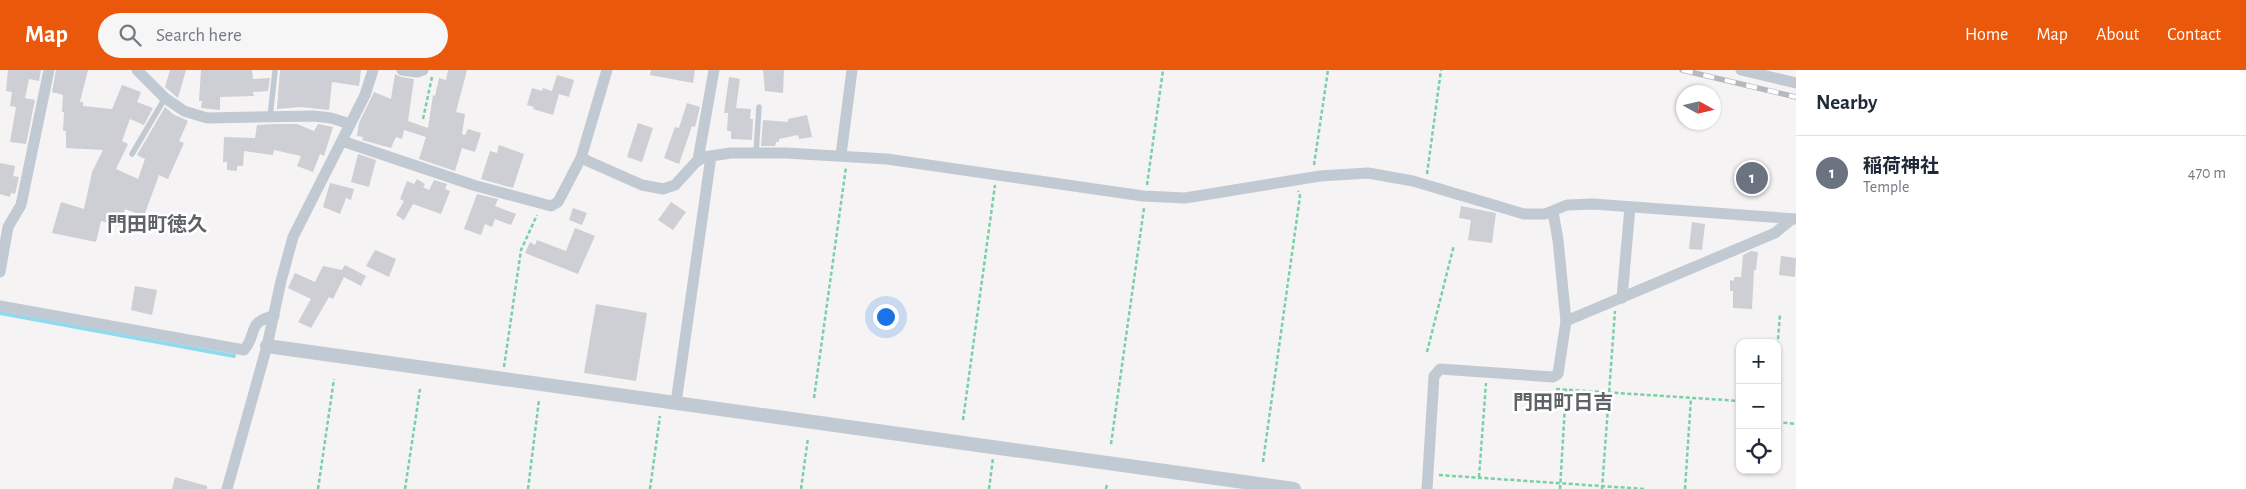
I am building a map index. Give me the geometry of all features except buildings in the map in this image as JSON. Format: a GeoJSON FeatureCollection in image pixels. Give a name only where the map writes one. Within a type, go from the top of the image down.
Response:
{"type":"FeatureCollection","features":[{"type":"Feature","properties":{"kind":"street"},"geometry":{"type":"LineString","coordinates":[[0,272],[5,222],[21,205],[49,70]]}},
{"type":"Feature","properties":{"kind":"street"},"geometry":{"type":"LineString","coordinates":[[137,70],[164,98],[184,111],[207,118],[314,116],[331,118],[350,124]]}},
{"type":"Feature","properties":{"kind":"street"},"geometry":{"type":"LineString","coordinates":[[228,489],[267,346],[285,262],[293,237],[366,96],[373,70]]}},
{"type":"Feature","properties":{"kind":"street"},"geometry":{"type":"LineString","coordinates":[[402,70],[417,72],[425,70]]}},
{"type":"Feature","properties":{"kind":"street"},"geometry":{"type":"LineString","coordinates":[[342,141],[473,186],[551,206],[558,202],[581,158],[607,70]]}},
{"type":"Feature","properties":{"kind":"street"},"geometry":{"type":"LineString","coordinates":[[698,160],[714,70]]}},
{"type":"Feature","properties":{"kind":"street"},"geometry":{"type":"LineString","coordinates":[[844,155],[852,70]]}},
{"type":"Feature","properties":{"kind":"street"},"geometry":{"type":"LineString","coordinates":[[1741,70],[1793,78]]}},
{"type":"Feature","properties":{"kind":"street"},"geometry":{"type":"LineString","coordinates":[[581,158],[642,185],[663,189],[675,185],[698,160],[711,156],[756,153],[844,155],[994,173],[1146,196],[1185,198],[1294,180],[1368,173],[1392,176],[1524,214],[1545,214],[1568,205],[1630,207],[1794,219]]}},
{"type":"Feature","properties":{"kind":"street"},"geometry":{"type":"LineString","coordinates":[[676,403],[711,156]]}},
{"type":"Feature","properties":{"kind":"street"},"geometry":{"type":"LineString","coordinates":[[1619,299],[1630,207]]}},
{"type":"Feature","properties":{"kind":"street"},"geometry":{"type":"LineString","coordinates":[[1426,489],[1434,376],[1440,369],[1553,377],[1558,374],[1566,321],[1558,240],[1553,212]]}},
{"type":"Feature","properties":{"kind":"street"},"geometry":{"type":"LineString","coordinates":[[1566,321],[1775,233],[1794,219]]}},
{"type":"Feature","properties":{"kind":"street"},"geometry":{"type":"LineString","coordinates":[[0,306],[244,350],[250,344],[256,323],[262,318],[274,316]]}},
{"type":"Feature","properties":{"kind":"street"},"geometry":{"type":"LineString","coordinates":[[267,346],[1294,489]]}},
{"type":"Feature","properties":{"kind":"lane"},"geometry":{"type":"LineString","coordinates":[[270,117],[275,71]]}},
{"type":"Feature","properties":{"kind":"lane"},"geometry":{"type":"LineString","coordinates":[[132,154],[164,98]]}},
{"type":"Feature","properties":{"kind":"lane"},"geometry":{"type":"LineString","coordinates":[[756,153],[759,108]]}},
{"type":"Feature","properties":{"kind":"path"},"geometry":{"type":"LineString","coordinates":[[423,119],[432,77],[425,70]]}},
{"type":"Feature","properties":{"kind":"path"},"geometry":{"type":"LineString","coordinates":[[1111,444],[1163,70]]}},
{"type":"Feature","properties":{"kind":"path"},"geometry":{"type":"LineString","coordinates":[[1312,178],[1328,70]]}},
{"type":"Feature","properties":{"kind":"path"},"geometry":{"type":"LineString","coordinates":[[1426,185],[1441,70]]}},
{"type":"Feature","properties":{"kind":"path"},"geometry":{"type":"LineString","coordinates":[[814,398],[844,155]]}},
{"type":"Feature","properties":{"kind":"path"},"geometry":{"type":"LineString","coordinates":[[963,420],[996,191],[994,173]]}},
{"type":"Feature","properties":{"kind":"path"},"geometry":{"type":"LineString","coordinates":[[1263,462],[1300,196],[1294,180]]}},
{"type":"Feature","properties":{"kind":"path"},"geometry":{"type":"LineString","coordinates":[[502,378],[521,250],[541,204]]}},
{"type":"Feature","properties":{"kind":"path"},"geometry":{"type":"LineString","coordinates":[[1427,352],[1454,245]]}},
{"type":"Feature","properties":{"kind":"path"},"geometry":{"type":"LineString","coordinates":[[1602,487],[1619,299]]}},
{"type":"Feature","properties":{"kind":"path"},"geometry":{"type":"LineString","coordinates":[[1778,339],[1780,314]]}},
{"type":"Feature","properties":{"kind":"path"},"geometry":{"type":"LineString","coordinates":[[318,489],[334,380]]}},
{"type":"Feature","properties":{"kind":"path"},"geometry":{"type":"LineString","coordinates":[[1476,382],[1495,384]]}},
{"type":"Feature","properties":{"kind":"path"},"geometry":{"type":"LineString","coordinates":[[1479,478],[1486,383]]}},
{"type":"Feature","properties":{"kind":"path"},"geometry":{"type":"LineString","coordinates":[[1548,388],[1736,402]]}},
{"type":"Feature","properties":{"kind":"path"},"geometry":{"type":"LineString","coordinates":[[406,489],[420,389]]}},
{"type":"Feature","properties":{"kind":"path"},"geometry":{"type":"LineString","coordinates":[[1560,489],[1566,389]]}},
{"type":"Feature","properties":{"kind":"path"},"geometry":{"type":"LineString","coordinates":[[1686,489],[1692,398]]}},
{"type":"Feature","properties":{"kind":"path"},"geometry":{"type":"LineString","coordinates":[[528,489],[539,400]]}},
{"type":"Feature","properties":{"kind":"path"},"geometry":{"type":"LineString","coordinates":[[650,489],[660,416]]}},
{"type":"Feature","properties":{"kind":"path"},"geometry":{"type":"LineString","coordinates":[[1781,422],[1796,424]]}},
{"type":"Feature","properties":{"kind":"path"},"geometry":{"type":"LineString","coordinates":[[801,489],[808,438]]}},
{"type":"Feature","properties":{"kind":"path"},"geometry":{"type":"LineString","coordinates":[[989,489],[995,448]]}},
{"type":"Feature","properties":{"kind":"path"},"geometry":{"type":"LineString","coordinates":[[1428,474],[1645,489]]}},
{"type":"Feature","properties":{"kind":"path"},"geometry":{"type":"LineString","coordinates":[[1106,489],[1107,484]]}},
{"type":"Feature","properties":{"kind":"waterway"},"geometry":{"type":"LineString","coordinates":[[0,313],[234,356]]}},
{"type":"Feature","properties":{"kind":"railway"},"geometry":{"type":"LineString","coordinates":[[1682,70],[1796,97]]}},
{"type":"Feature","properties":{"kind":"place","name":"稲荷神社"},"geometry":{"type":"Point","coordinates":[1752,178]}},
{"type":"Feature","properties":{"kind":"district","name":"門田町徳久"},"geometry":{"type":"Point","coordinates":[157,224]}},
{"type":"Feature","properties":{"kind":"district","name":"門田町日吉"},"geometry":{"type":"Point","coordinates":[1563,402]}}]}
